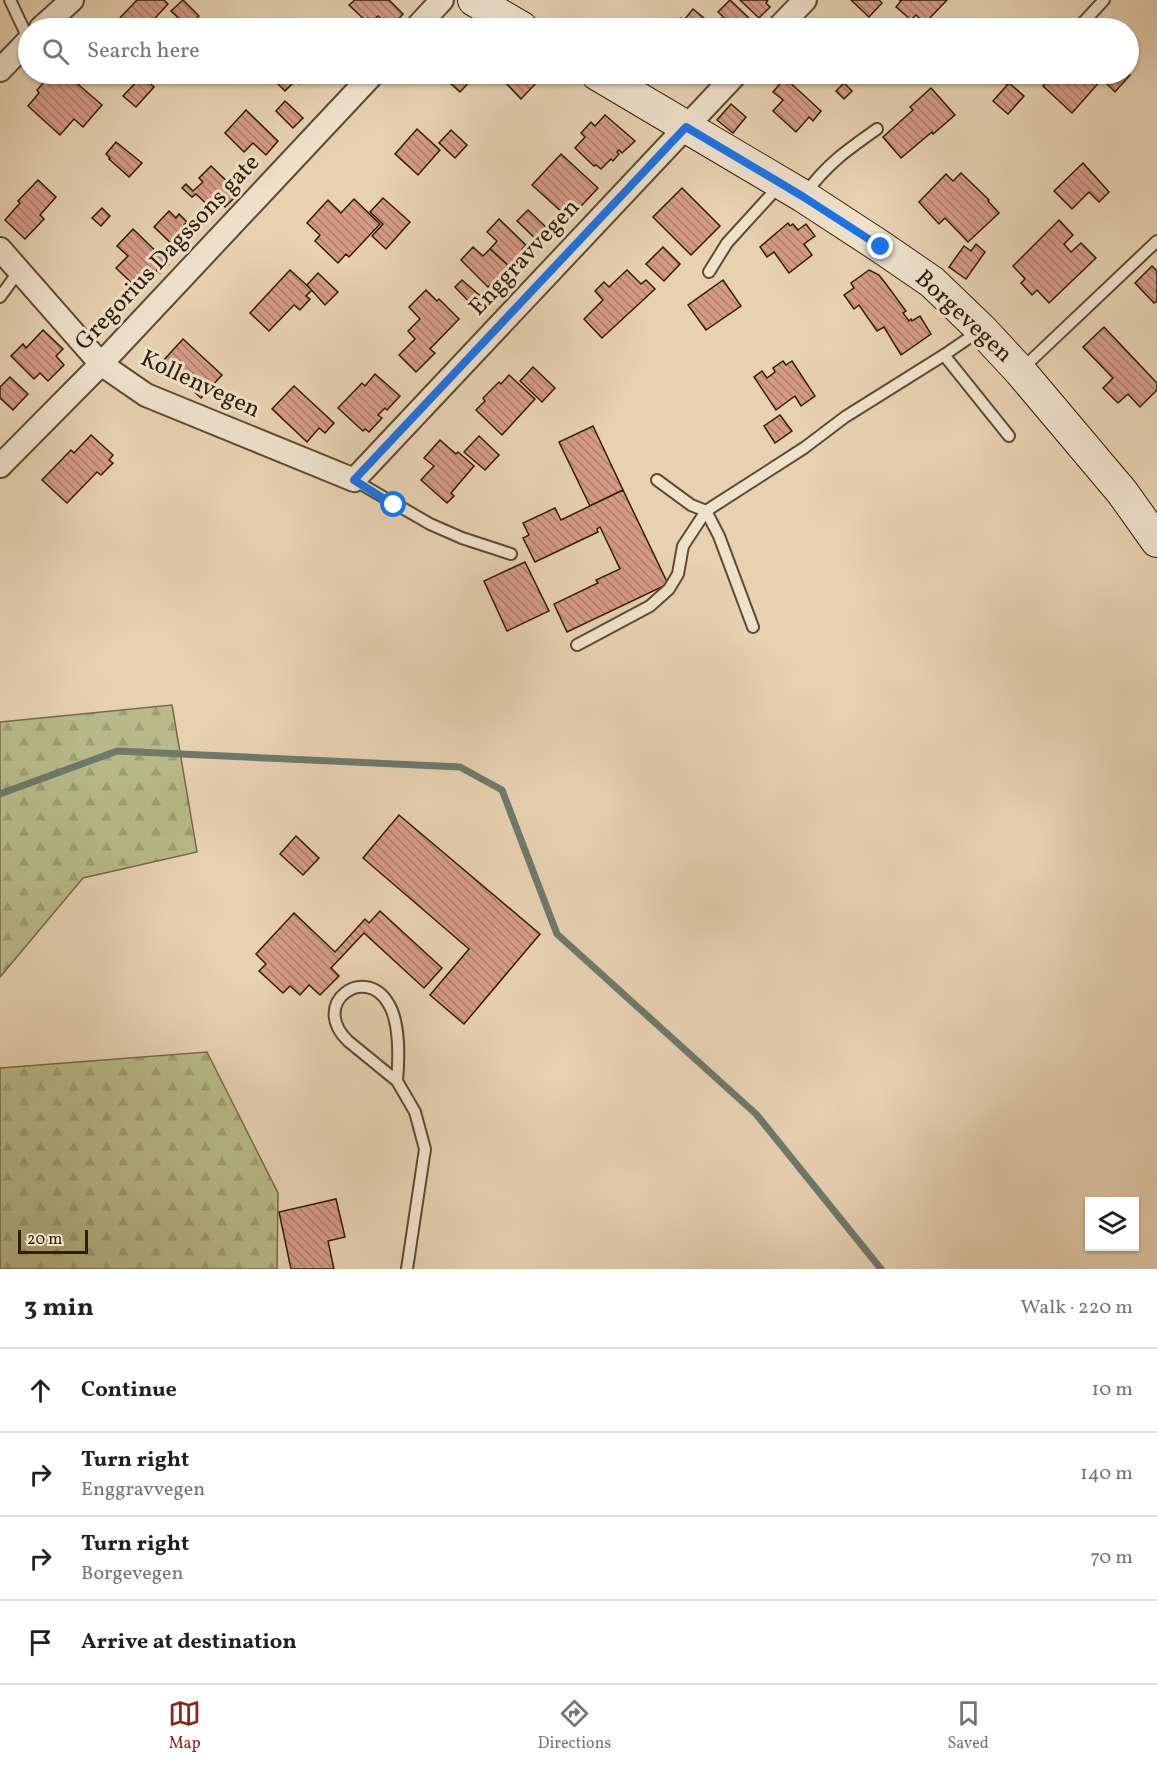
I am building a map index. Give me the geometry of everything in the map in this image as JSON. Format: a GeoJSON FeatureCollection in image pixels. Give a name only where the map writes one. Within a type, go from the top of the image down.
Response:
{"type":"FeatureCollection","features":[{"type":"Feature","properties":{"kind":"street"},"geometry":{"type":"LineString","coordinates":[[52,18],[72,0]]}},
{"type":"Feature","properties":{"kind":"street"},"geometry":{"type":"LineString","coordinates":[[425,18],[442,0]]}},
{"type":"Feature","properties":{"kind":"street"},"geometry":{"type":"LineString","coordinates":[[474,0],[505,18]]}},
{"type":"Feature","properties":{"kind":"street"},"geometry":{"type":"LineString","coordinates":[[788,18],[805,0]]}},
{"type":"Feature","properties":{"kind":"street"},"geometry":{"type":"LineString","coordinates":[[0,70],[18,51]]}},
{"type":"Feature","properties":{"kind":"street","name":"Gregorius Dagssons gate"},"geometry":{"type":"LineString","coordinates":[[0,466],[101,364],[364,84]]}},
{"type":"Feature","properties":{"kind":"street","name":"Borgevegen"},"geometry":{"type":"LineString","coordinates":[[614,84],[792,190],[932,282],[1020,371],[1122,492],[1157,542]]}},
{"type":"Feature","properties":{"kind":"street","name":"Enggravvegen"},"geometry":{"type":"LineString","coordinates":[[354,480],[727,84]]}},
{"type":"Feature","properties":{"kind":"street","name":"Kollenvegen"},"geometry":{"type":"LineString","coordinates":[[0,249],[101,364],[146,394],[354,480]]}},
{"type":"Feature","properties":{"kind":"lane"},"geometry":{"type":"LineString","coordinates":[[10,0],[18,18]]}},
{"type":"Feature","properties":{"kind":"lane"},"geometry":{"type":"LineString","coordinates":[[1087,18],[1104,0]]}},
{"type":"Feature","properties":{"kind":"lane"},"geometry":{"type":"LineString","coordinates":[[709,272],[727,243],[773,195],[792,190],[820,173],[833,160],[878,129]]}},
{"type":"Feature","properties":{"kind":"lane"},"geometry":{"type":"LineString","coordinates":[[1020,371],[1157,242]]}},
{"type":"Feature","properties":{"kind":"lane"},"geometry":{"type":"LineString","coordinates":[[0,297],[19,271]]}},
{"type":"Feature","properties":{"kind":"lane"},"geometry":{"type":"LineString","coordinates":[[577,645],[650,606],[669,589],[678,574],[683,546],[706,511],[804,448],[844,417],[944,355],[981,329]]}},
{"type":"Feature","properties":{"kind":"lane"},"geometry":{"type":"LineString","coordinates":[[944,355],[1009,436]]}},
{"type":"Feature","properties":{"kind":"lane"},"geometry":{"type":"LineString","coordinates":[[354,480],[430,524],[462,538],[511,554]]}},
{"type":"Feature","properties":{"kind":"lane"},"geometry":{"type":"LineString","coordinates":[[657,480],[691,505],[706,511],[719,536],[753,627]]}},
{"type":"Feature","properties":{"kind":"lane"},"geometry":{"type":"LineString","coordinates":[[397,1081],[399,1057],[393,1015],[388,1002],[378,991],[357,987],[348,990],[341,995],[334,1011],[335,1022],[341,1034],[397,1081],[415,1112],[425,1149],[407,1269]]}},
{"type":"Feature","properties":{"kind":"green space"},"geometry":{"type":"Polygon","coordinates":[[[172,705],[197,852],[83,878],[0,977],[0,722],[172,705]]]}},
{"type":"Feature","properties":{"kind":"green space"},"geometry":{"type":"Polygon","coordinates":[[[207,1052],[278,1193],[277,1269],[0,1269],[0,1068],[207,1052]]]}},
{"type":"Feature","properties":{"kind":"building"},"geometry":{"type":"Polygon","coordinates":[[[137,0],[164,0],[168,4],[155,18],[120,18],[137,0]]]}},
{"type":"Feature","properties":{"kind":"building"},"geometry":{"type":"Polygon","coordinates":[[[183,0],[199,16],[178,18],[171,11],[183,0]]]}},
{"type":"Feature","properties":{"kind":"building"},"geometry":{"type":"Polygon","coordinates":[[[355,0],[389,0],[403,14],[399,18],[380,18],[378,16],[363,18],[349,5],[355,0]]]}},
{"type":"Feature","properties":{"kind":"building"},"geometry":{"type":"Polygon","coordinates":[[[730,0],[749,18],[725,18],[718,12],[730,0]]]}},
{"type":"Feature","properties":{"kind":"building"},"geometry":{"type":"Polygon","coordinates":[[[740,0],[768,0],[766,3],[770,7],[759,18],[740,0]]]}},
{"type":"Feature","properties":{"kind":"building"},"geometry":{"type":"Polygon","coordinates":[[[851,0],[879,0],[882,3],[869,17],[851,0]]]}},
{"type":"Feature","properties":{"kind":"building"},"geometry":{"type":"Polygon","coordinates":[[[899,0],[947,0],[930,18],[919,18],[916,15],[909,18],[896,7],[901,1],[899,0]]]}},
{"type":"Feature","properties":{"kind":"building"},"geometry":{"type":"Polygon","coordinates":[[[693,9],[704,18],[686,18],[693,9]]]}},
{"type":"Feature","properties":{"kind":"building"},"geometry":{"type":"Polygon","coordinates":[[[42,84],[78,84],[102,105],[83,127],[74,119],[60,135],[28,106],[39,93],[37,90],[42,84]]]}},
{"type":"Feature","properties":{"kind":"building"},"geometry":{"type":"Polygon","coordinates":[[[134,84],[151,84],[154,87],[136,107],[123,96],[134,84]]]}},
{"type":"Feature","properties":{"kind":"building"},"geometry":{"type":"Polygon","coordinates":[[[278,84],[292,84],[285,91],[278,84]]]}},
{"type":"Feature","properties":{"kind":"building"},"geometry":{"type":"Polygon","coordinates":[[[451,84],[468,84],[460,92],[451,84]]]}},
{"type":"Feature","properties":{"kind":"building"},"geometry":{"type":"Polygon","coordinates":[[[507,84],[535,84],[521,99],[507,84]]]}},
{"type":"Feature","properties":{"kind":"building"},"geometry":{"type":"Polygon","coordinates":[[[780,84],[792,84],[821,111],[813,121],[809,117],[796,132],[773,111],[783,100],[773,92],[780,84]]]}},
{"type":"Feature","properties":{"kind":"building"},"geometry":{"type":"Polygon","coordinates":[[[845,84],[852,91],[844,99],[836,91],[845,84]]]}},
{"type":"Feature","properties":{"kind":"building"},"geometry":{"type":"Polygon","coordinates":[[[1008,84],[1024,96],[1008,114],[993,101],[1008,84]]]}},
{"type":"Feature","properties":{"kind":"building"},"geometry":{"type":"Polygon","coordinates":[[[1045,84],[1098,84],[1072,113],[1043,86],[1045,84]]]}},
{"type":"Feature","properties":{"kind":"building"},"geometry":{"type":"Polygon","coordinates":[[[1107,84],[1122,84],[1115,92],[1107,84]]]}},
{"type":"Feature","properties":{"kind":"building"},"geometry":{"type":"Polygon","coordinates":[[[931,88],[955,115],[901,158],[883,137],[913,110],[910,107],[931,88]]]}},
{"type":"Feature","properties":{"kind":"building"},"geometry":{"type":"Polygon","coordinates":[[[285,101],[303,118],[293,128],[276,111],[285,101]]]}},
{"type":"Feature","properties":{"kind":"building"},"geometry":{"type":"Polygon","coordinates":[[[731,104],[746,117],[733,133],[717,120],[731,104]]]}},
{"type":"Feature","properties":{"kind":"building"},"geometry":{"type":"Polygon","coordinates":[[[246,110],[278,141],[266,155],[253,143],[244,152],[225,133],[246,110]]]}},
{"type":"Feature","properties":{"kind":"building"},"geometry":{"type":"Polygon","coordinates":[[[605,115],[635,141],[622,153],[619,150],[617,152],[619,154],[613,161],[611,159],[601,169],[594,166],[575,148],[585,137],[581,133],[591,122],[595,126],[605,115]]]}},
{"type":"Feature","properties":{"kind":"building"},"geometry":{"type":"Polygon","coordinates":[[[417,129],[440,150],[418,175],[395,154],[417,129]]]}},
{"type":"Feature","properties":{"kind":"building"},"geometry":{"type":"Polygon","coordinates":[[[451,130],[467,145],[455,158],[439,143],[451,130]]]}},
{"type":"Feature","properties":{"kind":"building"},"geometry":{"type":"Polygon","coordinates":[[[116,142],[142,163],[129,177],[106,154],[116,142]]]}},
{"type":"Feature","properties":{"kind":"building"},"geometry":{"type":"Polygon","coordinates":[[[561,154],[598,188],[569,219],[566,216],[553,230],[550,229],[564,214],[532,185],[561,154]]]}},
{"type":"Feature","properties":{"kind":"building"},"geometry":{"type":"Polygon","coordinates":[[[1083,163],[1109,192],[1099,202],[1089,192],[1072,209],[1054,191],[1083,163]]]}},
{"type":"Feature","properties":{"kind":"building"},"geometry":{"type":"Polygon","coordinates":[[[211,166],[234,188],[231,191],[236,196],[225,207],[221,202],[213,210],[196,194],[192,197],[182,188],[186,184],[193,191],[203,182],[199,178],[211,166]]]}},
{"type":"Feature","properties":{"kind":"building"},"geometry":{"type":"Polygon","coordinates":[[[961,173],[999,213],[968,242],[945,218],[939,224],[919,202],[946,174],[953,181],[961,173]]]}},
{"type":"Feature","properties":{"kind":"building"},"geometry":{"type":"Polygon","coordinates":[[[38,180],[56,197],[40,215],[44,219],[25,239],[5,220],[20,203],[18,201],[38,180]]]}},
{"type":"Feature","properties":{"kind":"building"},"geometry":{"type":"Polygon","coordinates":[[[682,188],[720,226],[691,255],[653,217],[682,188]]]}},
{"type":"Feature","properties":{"kind":"building"},"geometry":{"type":"Polygon","coordinates":[[[383,198],[410,222],[386,249],[372,236],[383,224],[370,212],[383,198]]]}},
{"type":"Feature","properties":{"kind":"building"},"geometry":{"type":"Polygon","coordinates":[[[354,199],[380,224],[349,257],[346,254],[338,263],[315,241],[320,235],[307,223],[328,200],[341,213],[354,199]]]}},
{"type":"Feature","properties":{"kind":"building"},"geometry":{"type":"Polygon","coordinates":[[[102,208],[110,216],[101,226],[92,218],[102,208]]]}},
{"type":"Feature","properties":{"kind":"building"},"geometry":{"type":"Polygon","coordinates":[[[528,210],[550,231],[539,242],[517,221],[528,210]]]}},
{"type":"Feature","properties":{"kind":"building"},"geometry":{"type":"Polygon","coordinates":[[[169,211],[176,218],[179,214],[187,222],[184,225],[191,232],[176,248],[154,227],[169,211]]]}},
{"type":"Feature","properties":{"kind":"building"},"geometry":{"type":"Polygon","coordinates":[[[499,219],[526,245],[522,249],[528,254],[513,270],[490,249],[497,241],[487,232],[499,219]]]}},
{"type":"Feature","properties":{"kind":"building"},"geometry":{"type":"Polygon","coordinates":[[[1059,220],[1073,235],[1064,244],[1071,252],[1081,243],[1096,258],[1049,303],[1037,290],[1032,295],[1021,283],[1025,279],[1013,266],[1059,220]]]}},
{"type":"Feature","properties":{"kind":"building"},"geometry":{"type":"Polygon","coordinates":[[[788,223],[790,226],[793,224],[798,230],[806,224],[815,236],[804,244],[812,255],[789,273],[774,252],[767,257],[760,247],[788,223]]]}},
{"type":"Feature","properties":{"kind":"building"},"geometry":{"type":"Polygon","coordinates":[[[133,229],[169,264],[160,273],[157,270],[138,289],[116,268],[128,256],[117,246],[133,229]]]}},
{"type":"Feature","properties":{"kind":"building"},"geometry":{"type":"Polygon","coordinates":[[[976,244],[985,252],[966,279],[949,267],[964,246],[971,251],[976,244]]]}},
{"type":"Feature","properties":{"kind":"building"},"geometry":{"type":"Polygon","coordinates":[[[473,247],[483,256],[490,249],[513,270],[497,287],[492,283],[488,287],[461,260],[473,247]]]}},
{"type":"Feature","properties":{"kind":"building"},"geometry":{"type":"Polygon","coordinates":[[[663,247],[680,264],[664,281],[646,264],[663,247]]]}},
{"type":"Feature","properties":{"kind":"building"},"geometry":{"type":"Polygon","coordinates":[[[1152,266],[1157,271],[1157,301],[1154,303],[1135,283],[1152,266]]]}},
{"type":"Feature","properties":{"kind":"building"},"geometry":{"type":"Polygon","coordinates":[[[290,270],[312,290],[306,296],[310,299],[300,310],[294,305],[269,331],[250,313],[290,270]]]}},
{"type":"Feature","properties":{"kind":"building"},"geometry":{"type":"Polygon","coordinates":[[[627,270],[641,284],[646,280],[655,289],[602,338],[584,319],[603,300],[595,291],[604,282],[609,287],[627,270]]]}},
{"type":"Feature","properties":{"kind":"building"},"geometry":{"type":"Polygon","coordinates":[[[869,270],[879,275],[906,311],[903,313],[909,321],[920,316],[931,334],[901,355],[884,327],[877,331],[859,305],[854,309],[844,295],[854,288],[851,283],[869,270]]]}},
{"type":"Feature","properties":{"kind":"building"},"geometry":{"type":"Polygon","coordinates":[[[318,273],[338,292],[325,305],[307,285],[318,273]]]}},
{"type":"Feature","properties":{"kind":"building"},"geometry":{"type":"Polygon","coordinates":[[[462,280],[485,300],[476,309],[455,287],[462,280]]]}},
{"type":"Feature","properties":{"kind":"building"},"geometry":{"type":"Polygon","coordinates":[[[723,280],[741,306],[706,330],[688,305],[723,280]]]}},
{"type":"Feature","properties":{"kind":"building"},"geometry":{"type":"Polygon","coordinates":[[[426,290],[437,301],[439,299],[459,319],[430,349],[435,353],[416,372],[399,355],[415,339],[408,331],[420,319],[409,307],[426,290]]]}},
{"type":"Feature","properties":{"kind":"building"},"geometry":{"type":"Polygon","coordinates":[[[1104,327],[1157,383],[1157,390],[1140,407],[1128,394],[1118,403],[1103,388],[1113,378],[1083,347],[1104,327]]]}},
{"type":"Feature","properties":{"kind":"building"},"geometry":{"type":"Polygon","coordinates":[[[43,330],[63,349],[56,356],[64,365],[48,381],[40,373],[34,379],[11,356],[23,344],[26,348],[43,330]]]}},
{"type":"Feature","properties":{"kind":"building"},"geometry":{"type":"Polygon","coordinates":[[[183,339],[222,375],[201,398],[162,362],[183,339]]]}},
{"type":"Feature","properties":{"kind":"building"},"geometry":{"type":"Polygon","coordinates":[[[783,361],[786,365],[792,361],[815,396],[801,406],[795,396],[776,410],[754,377],[762,371],[767,378],[775,372],[773,368],[783,361]]]}},
{"type":"Feature","properties":{"kind":"building"},"geometry":{"type":"Polygon","coordinates":[[[533,367],[555,388],[542,402],[520,381],[533,367]]]}},
{"type":"Feature","properties":{"kind":"building"},"geometry":{"type":"Polygon","coordinates":[[[375,374],[400,396],[387,410],[385,408],[378,415],[382,418],[369,432],[365,429],[363,431],[338,408],[362,383],[365,386],[375,374]]]}},
{"type":"Feature","properties":{"kind":"building"},"geometry":{"type":"Polygon","coordinates":[[[509,375],[535,399],[502,435],[476,410],[485,401],[483,398],[509,375]]]}},
{"type":"Feature","properties":{"kind":"building"},"geometry":{"type":"Polygon","coordinates":[[[10,377],[28,394],[13,410],[0,398],[0,387],[10,377]]]}},
{"type":"Feature","properties":{"kind":"building"},"geometry":{"type":"Polygon","coordinates":[[[294,386],[334,423],[325,433],[319,428],[307,442],[272,409],[294,386]]]}},
{"type":"Feature","properties":{"kind":"building"},"geometry":{"type":"Polygon","coordinates":[[[780,415],[792,431],[775,443],[764,426],[780,415]]]}},
{"type":"Feature","properties":{"kind":"building"},"geometry":{"type":"Polygon","coordinates":[[[593,426],[623,490],[590,506],[559,442],[593,426]]]}},
{"type":"Feature","properties":{"kind":"building"},"geometry":{"type":"Polygon","coordinates":[[[91,435],[113,455],[109,460],[113,463],[101,475],[97,472],[67,503],[42,480],[71,450],[74,453],[91,435]]]}},
{"type":"Feature","properties":{"kind":"building"},"geometry":{"type":"Polygon","coordinates":[[[479,436],[499,455],[485,470],[464,452],[479,436]]]}},
{"type":"Feature","properties":{"kind":"building"},"geometry":{"type":"Polygon","coordinates":[[[440,440],[474,466],[451,493],[454,496],[447,503],[421,480],[434,466],[424,458],[440,440]]]}},
{"type":"Feature","properties":{"kind":"building"},"geometry":{"type":"Polygon","coordinates":[[[623,490],[668,584],[567,632],[554,604],[598,583],[596,580],[620,569],[600,527],[597,529],[598,532],[535,562],[523,538],[529,535],[523,523],[555,508],[561,520],[623,490]]]}},
{"type":"Feature","properties":{"kind":"building"},"geometry":{"type":"Polygon","coordinates":[[[525,562],[549,611],[507,631],[484,581],[525,562]]]}},
{"type":"Feature","properties":{"kind":"building"},"geometry":{"type":"Polygon","coordinates":[[[399,815],[540,934],[464,1024],[430,995],[469,949],[363,858],[399,815]]]}},
{"type":"Feature","properties":{"kind":"building"},"geometry":{"type":"Polygon","coordinates":[[[296,836],[319,858],[303,875],[280,854],[296,836]]]}},
{"type":"Feature","properties":{"kind":"building"},"geometry":{"type":"Polygon","coordinates":[[[380,911],[442,968],[424,988],[364,933],[331,968],[339,976],[320,995],[309,985],[300,995],[290,986],[283,993],[259,971],[266,964],[256,954],[294,913],[335,952],[365,919],[369,923],[380,911]]]}},
{"type":"Feature","properties":{"kind":"building"},"geometry":{"type":"Polygon","coordinates":[[[336,1199],[345,1237],[328,1241],[334,1269],[291,1269],[279,1212],[336,1199]]]}},
{"type":"Feature","properties":{"kind":"waterway"},"geometry":{"type":"LineString","coordinates":[[0,794],[117,751],[460,767],[502,790],[557,934],[756,1114],[881,1269]]}},
{"type":"Feature","properties":{"kind":"route"},"geometry":{"type":"LineString","coordinates":[[394,505],[354,480],[686,127],[802,196],[881,247]]}}]}
